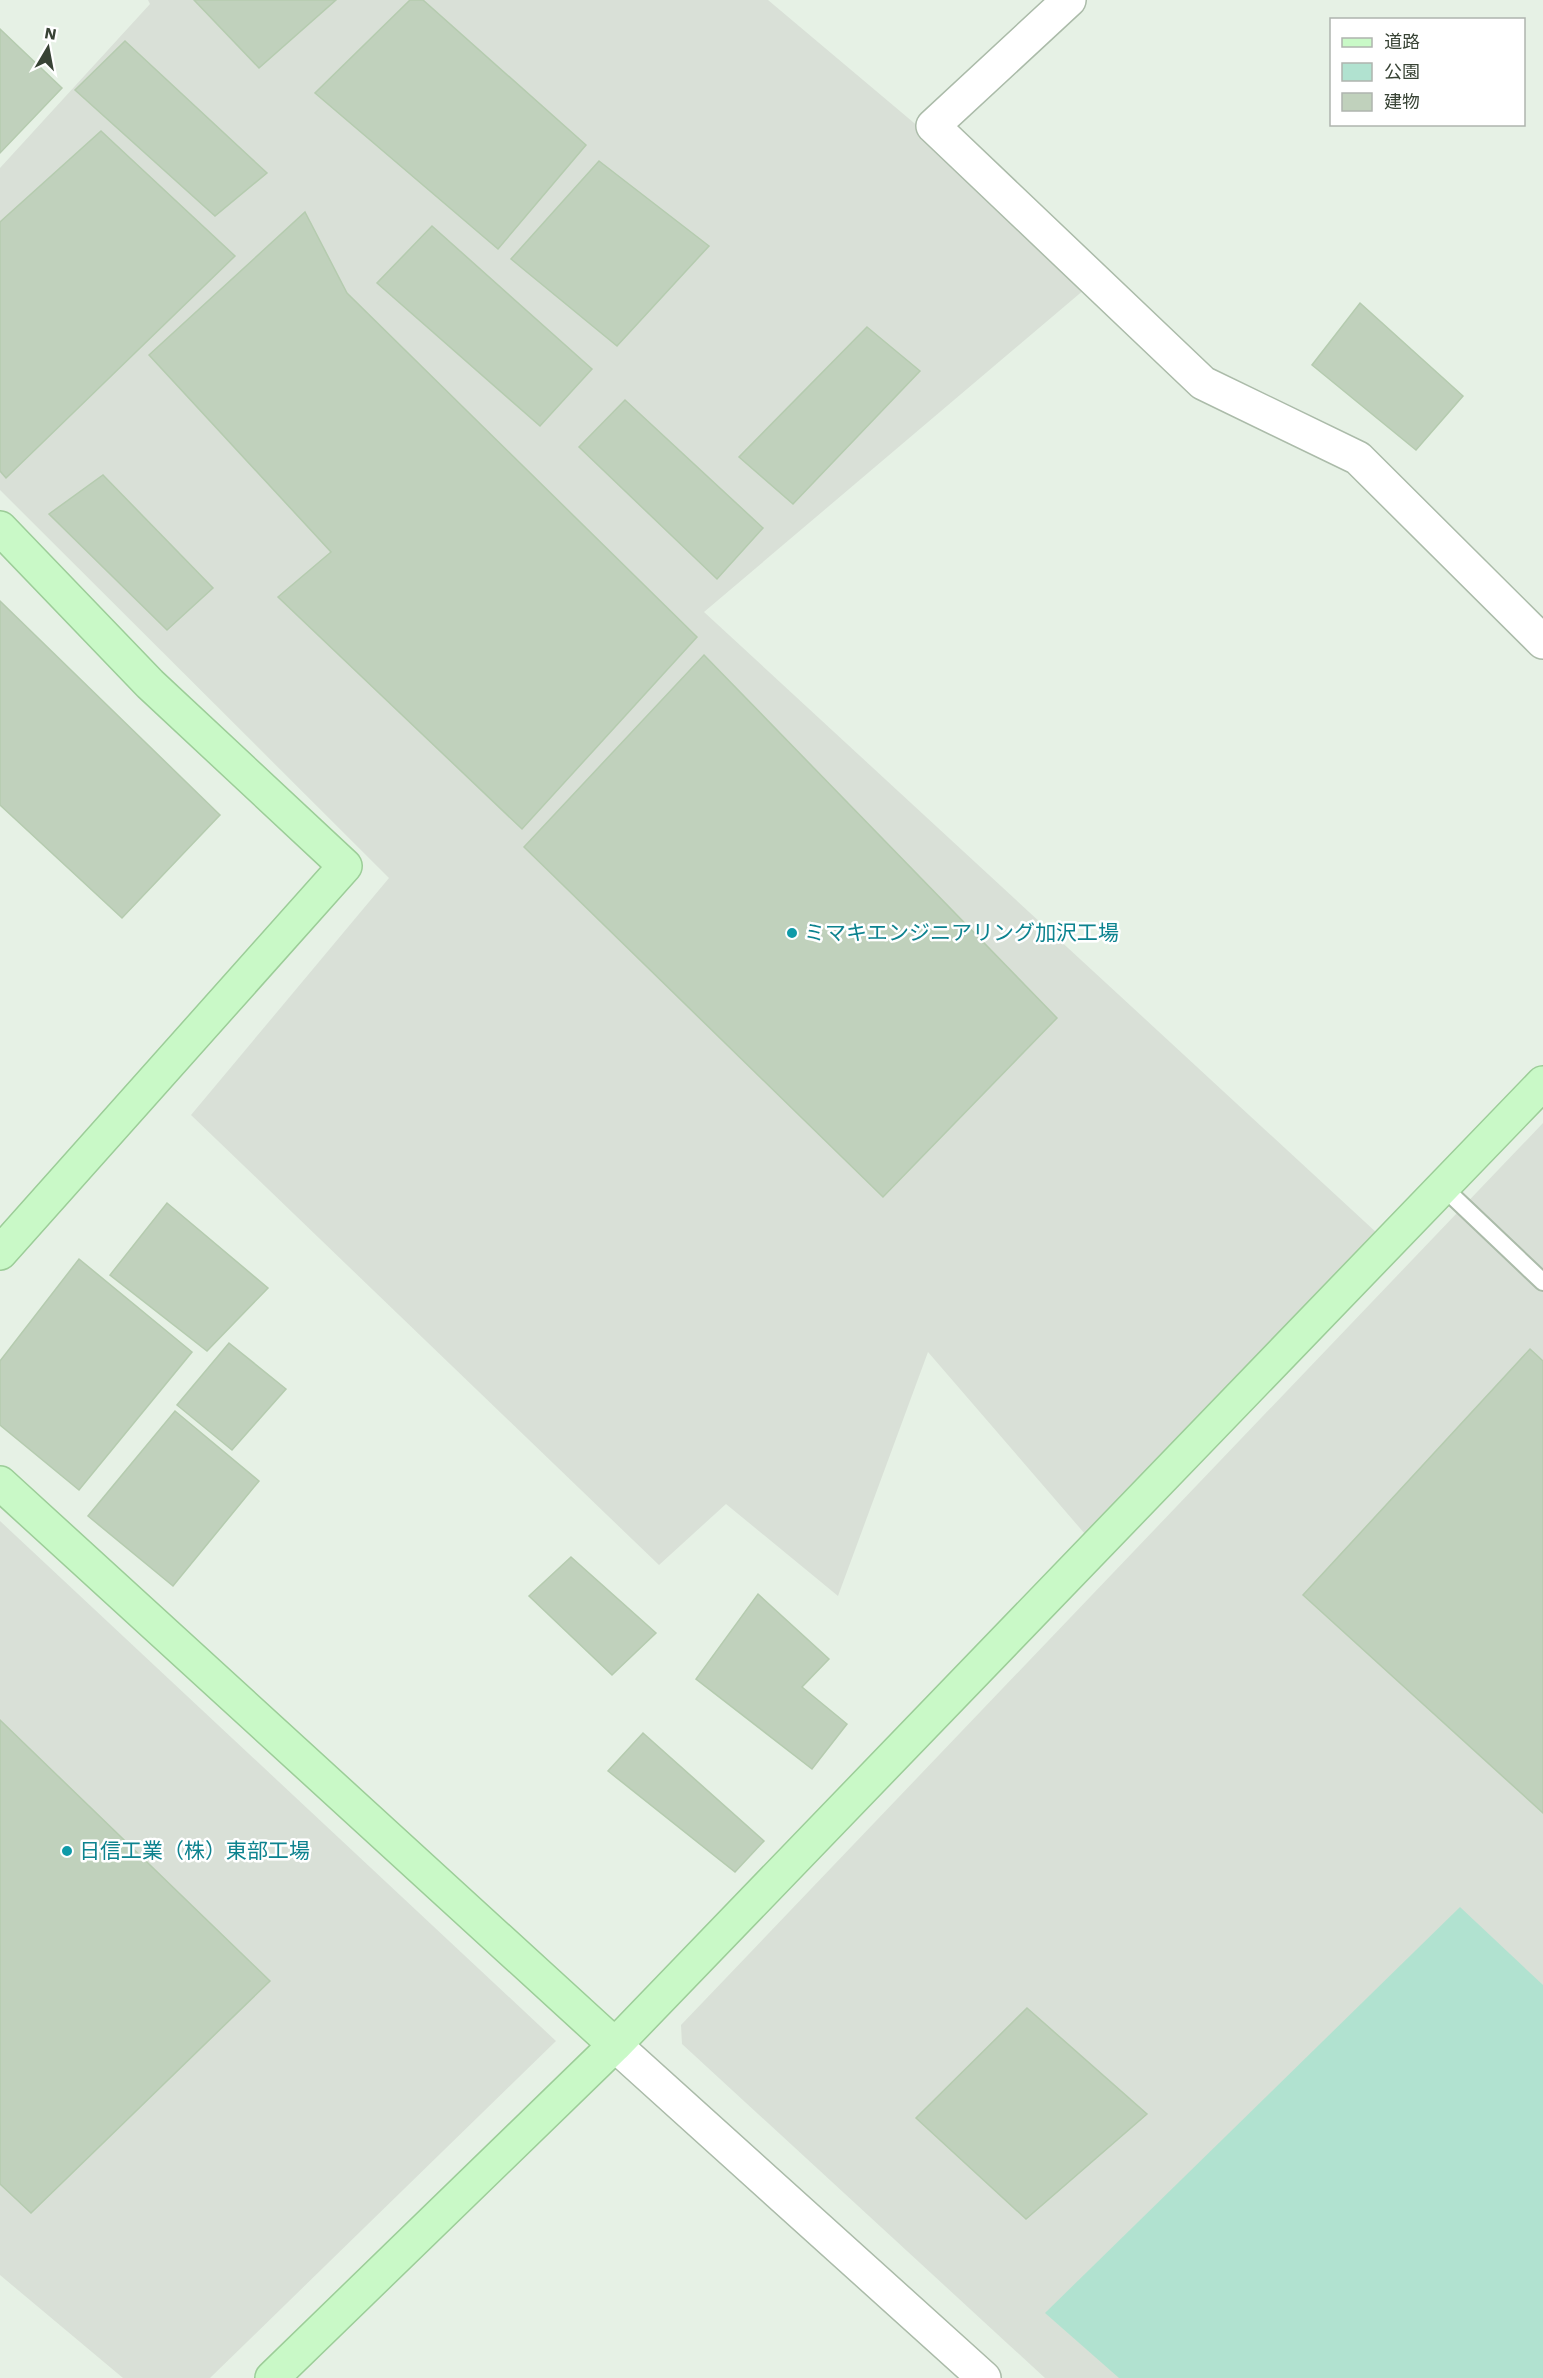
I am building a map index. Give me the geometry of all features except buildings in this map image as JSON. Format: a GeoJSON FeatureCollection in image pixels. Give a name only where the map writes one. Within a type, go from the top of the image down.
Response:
{"type":"FeatureCollection","features":[{"type":"Feature","properties":{"kind":"street"},"geometry":{"type":"LineString","coordinates":[[1069,0],[933,126],[1203,383],[1358,458],[1543,642]]}},
{"type":"Feature","properties":{"kind":"street"},"geometry":{"type":"LineString","coordinates":[[0,528],[150,684],[345,866],[0,1253]]}},
{"type":"Feature","properties":{"kind":"street"},"geometry":{"type":"LineString","coordinates":[[272,2378],[615,2045],[1543,1083]]}},
{"type":"Feature","properties":{"kind":"street"},"geometry":{"type":"LineString","coordinates":[[0,1483],[615,2045],[984,2378]]}},
{"type":"Feature","properties":{"kind":"lane"},"geometry":{"type":"LineString","coordinates":[[1444,1188],[1543,1282]]}},
{"type":"Feature","properties":{"kind":"shaded area"},"geometry":{"type":"Polygon","coordinates":[[[148,0],[768,0],[1098,278],[704,612],[1378,1234],[1085,1534],[928,1352],[838,1596],[726,1504],[659,1565],[191,1115],[389,878],[0,490],[0,168],[150,4],[148,0]]]}},
{"type":"Feature","properties":{"kind":"shaded area"},"geometry":{"type":"Polygon","coordinates":[[[1543,1123],[1543,2378],[1045,2378],[682,2044],[681,2025],[1543,1123]]]}},
{"type":"Feature","properties":{"kind":"shaded area"},"geometry":{"type":"Polygon","coordinates":[[[0,1521],[556,2041],[210,2378],[123,2378],[0,2275],[0,1521]]]}},
{"type":"Feature","properties":{"kind":"green space"},"geometry":{"type":"Polygon","coordinates":[[[1460,1907],[1543,1985],[1543,2378],[1119,2378],[1045,2313],[1460,1907]]]}},
{"type":"Feature","properties":{"kind":"place","name":"ミマキエンジニアリング加沢工場"},"geometry":{"type":"Point","coordinates":[792,933]}},
{"type":"Feature","properties":{"kind":"place","name":"日信工業（株）東部工場"},"geometry":{"type":"Point","coordinates":[67,1851]}}]}
